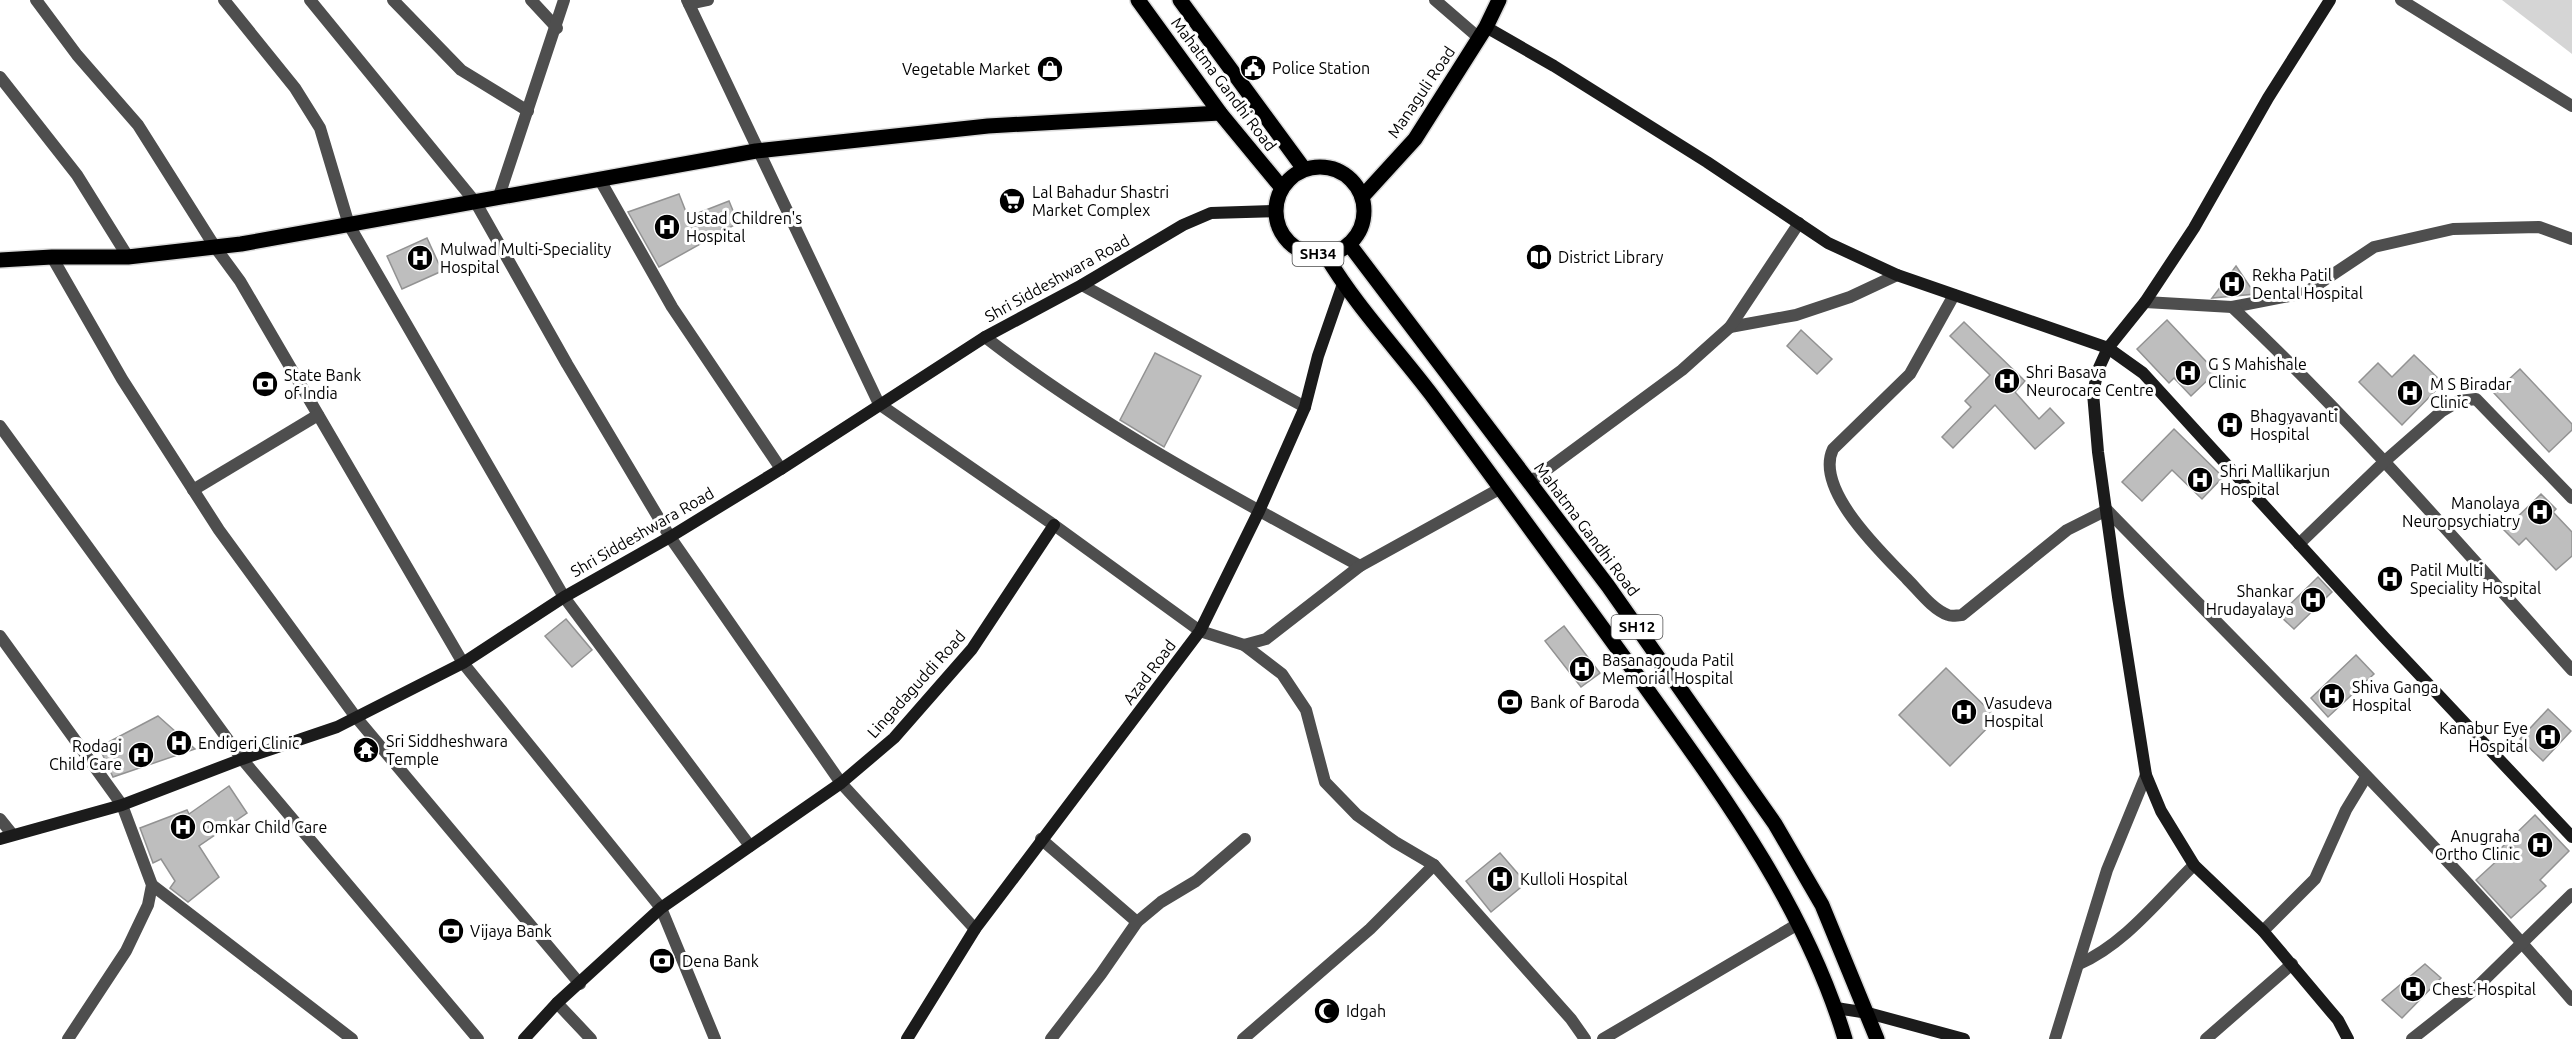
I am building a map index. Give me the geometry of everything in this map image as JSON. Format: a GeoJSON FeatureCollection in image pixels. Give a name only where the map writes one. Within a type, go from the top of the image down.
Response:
{"type":"FeatureCollection","features":[{"type":"Feature","properties":{"kind":"main road","name":"Mahatma Gandhi Road"},"geometry":{"type":"LineString","coordinates":[[1138,0],[1220,113],[1282,188]]}},
{"type":"Feature","properties":{"kind":"main road","name":"Mahatma Gandhi Road"},"geometry":{"type":"LineString","coordinates":[[1180,0],[1304,169]]}},
{"type":"Feature","properties":{"kind":"main road","name":"Managuli Road"},"geometry":{"type":"LineString","coordinates":[[1362,198],[1415,139],[1482,32],[1499,0]]}},
{"type":"Feature","properties":{"kind":"main road"},"geometry":{"type":"LineString","coordinates":[[0,260],[128,257],[215,247],[476,204],[499,196],[756,151],[988,126],[1220,113]]}},
{"type":"Feature","properties":{"kind":"main road"},"geometry":{"type":"LineString","coordinates":[[1276,211],[1282,188],[1289,178],[1304,169],[1322,166],[1339,171],[1353,182],[1362,198]]}},
{"type":"Feature","properties":{"kind":"main road","name":"SH34"},"geometry":{"type":"LineString","coordinates":[[1276,211],[1277,223],[1291,244],[1307,252],[1325,254],[1338,251],[1349,244],[1360,231],[1364,214],[1362,198]]}},
{"type":"Feature","properties":{"kind":"main road","name":"Mahatma Gandhi Road"},"geometry":{"type":"LineString","coordinates":[[1349,244],[1608,586],[1775,824],[1822,905],[1868,1013],[1876,1039]]}},
{"type":"Feature","properties":{"kind":"main road","name":"SH12"},"geometry":{"type":"LineString","coordinates":[[1325,254],[1342,284],[1410,367],[1501,488],[1718,790],[1787,898],[1836,1008],[1845,1039]]}},
{"type":"Feature","properties":{"kind":"street"},"geometry":{"type":"LineString","coordinates":[[36,0],[77,55],[138,125],[215,247],[240,281],[463,663],[661,908],[715,1039]]}},
{"type":"Feature","properties":{"kind":"street"},"geometry":{"type":"LineString","coordinates":[[224,0],[295,88],[320,128],[349,225],[564,597],[750,846]]}},
{"type":"Feature","properties":{"kind":"street"},"geometry":{"type":"LineString","coordinates":[[310,0],[476,204],[567,364],[670,537],[841,783],[975,929]]}},
{"type":"Feature","properties":{"kind":"street"},"geometry":{"type":"LineString","coordinates":[[393,0],[461,69],[528,111]]}},
{"type":"Feature","properties":{"kind":"street"},"geometry":{"type":"LineString","coordinates":[[531,0],[557,28]]}},
{"type":"Feature","properties":{"kind":"street"},"geometry":{"type":"LineString","coordinates":[[499,196],[557,28],[564,0]]}},
{"type":"Feature","properties":{"kind":"street"},"geometry":{"type":"LineString","coordinates":[[708,0],[688,2],[756,151],[879,404],[1054,525],[1200,631],[1244,645],[1282,674],[1306,710],[1325,782],[1357,815],[1395,842],[1434,865],[1571,1019],[1585,1039]]}},
{"type":"Feature","properties":{"kind":"street"},"geometry":{"type":"LineString","coordinates":[[1435,0],[1482,32],[1631,114],[1828,243],[1897,275],[2108,348],[2143,373],[2572,837]]}},
{"type":"Feature","properties":{"kind":"street"},"geometry":{"type":"LineString","coordinates":[[2330,0],[2268,98],[2194,228],[2145,302],[2108,348],[2098,370],[2093,393],[2107,510],[2146,775],[2162,811],[2194,865],[2263,931],[2338,1020],[2348,1039]]}},
{"type":"Feature","properties":{"kind":"street"},"geometry":{"type":"LineString","coordinates":[[2401,0],[2572,106]]}},
{"type":"Feature","properties":{"kind":"street"},"geometry":{"type":"LineString","coordinates":[[0,77],[77,175],[128,257]]}},
{"type":"Feature","properties":{"kind":"street"},"geometry":{"type":"LineString","coordinates":[[600,180],[672,307],[781,469]]}},
{"type":"Feature","properties":{"kind":"street","name":"Shri Siddeshwara Road"},"geometry":{"type":"LineString","coordinates":[[6,836],[122,805],[242,759],[337,727],[463,663],[564,597],[670,537],[781,469],[985,338],[1082,285],[1183,225],[1211,213],[1276,211]]}},
{"type":"Feature","properties":{"kind":"street"},"geometry":{"type":"LineString","coordinates":[[1530,482],[1682,370],[1730,327],[1798,223]]}},
{"type":"Feature","properties":{"kind":"street"},"geometry":{"type":"LineString","coordinates":[[2145,302],[2232,307],[2306,293],[2374,247],[2453,229],[2539,227],[2572,239]]}},
{"type":"Feature","properties":{"kind":"street"},"geometry":{"type":"LineString","coordinates":[[52,257],[122,379],[219,530],[355,716],[580,984]]}},
{"type":"Feature","properties":{"kind":"street"},"geometry":{"type":"LineString","coordinates":[[1730,327],[1796,315],[1850,297],[1897,275]]}},
{"type":"Feature","properties":{"kind":"street","name":"Azad Road"},"geometry":{"type":"LineString","coordinates":[[907,1039],[975,929],[1200,631],[1259,511],[1305,407],[1318,356],[1342,284]]}},
{"type":"Feature","properties":{"kind":"street"},"geometry":{"type":"LineString","coordinates":[[1082,285],[1305,407]]}},
{"type":"Feature","properties":{"kind":"street"},"geometry":{"type":"LineString","coordinates":[[1954,295],[1910,374],[1833,449],[1829,458],[1831,476],[1846,508],[1877,548],[1935,608],[1950,616],[1962,615],[2067,530],[2107,510]]}},
{"type":"Feature","properties":{"kind":"street"},"geometry":{"type":"LineString","coordinates":[[2232,307],[2301,372],[2385,461],[2572,670]]}},
{"type":"Feature","properties":{"kind":"street"},"geometry":{"type":"LineString","coordinates":[[985,338],[1029,372],[1117,428],[1359,566]]}},
{"type":"Feature","properties":{"kind":"street"},"geometry":{"type":"LineString","coordinates":[[2299,544],[2385,461],[2442,411],[2459,401],[2476,399],[2572,498]]}},
{"type":"Feature","properties":{"kind":"street"},"geometry":{"type":"LineString","coordinates":[[193,490],[318,416]]}},
{"type":"Feature","properties":{"kind":"street"},"geometry":{"type":"LineString","coordinates":[[0,426],[242,759],[478,1039]]}},
{"type":"Feature","properties":{"kind":"street"},"geometry":{"type":"LineString","coordinates":[[1244,645],[1266,639],[1359,566],[1501,488]]}},
{"type":"Feature","properties":{"kind":"street"},"geometry":{"type":"LineString","coordinates":[[2107,510],[2366,777],[2522,942],[2572,1000]]}},
{"type":"Feature","properties":{"kind":"street","name":"Lingadaguddi Road"},"geometry":{"type":"LineString","coordinates":[[524,1039],[557,1003],[661,908],[841,783],[894,738],[972,649],[1054,525]]}},
{"type":"Feature","properties":{"kind":"street"},"geometry":{"type":"LineString","coordinates":[[0,636],[122,805],[152,885],[352,1039]]}},
{"type":"Feature","properties":{"kind":"street"},"geometry":{"type":"LineString","coordinates":[[2055,1039],[2107,870],[2146,775]]}},
{"type":"Feature","properties":{"kind":"street"},"geometry":{"type":"LineString","coordinates":[[2263,931],[2315,879],[2346,810],[2366,777]]}},
{"type":"Feature","properties":{"kind":"street"},"geometry":{"type":"LineString","coordinates":[[0,819],[6,836]]}},
{"type":"Feature","properties":{"kind":"street"},"geometry":{"type":"LineString","coordinates":[[1041,839],[1137,922]]}},
{"type":"Feature","properties":{"kind":"street"},"geometry":{"type":"LineString","coordinates":[[1051,1039],[1137,922],[1161,902],[1196,881],[1245,839]]}},
{"type":"Feature","properties":{"kind":"street"},"geometry":{"type":"LineString","coordinates":[[1243,1039],[1371,929],[1434,865]]}},
{"type":"Feature","properties":{"kind":"street"},"geometry":{"type":"LineString","coordinates":[[2079,964],[2098,956],[2113,944],[2194,865]]}},
{"type":"Feature","properties":{"kind":"street"},"geometry":{"type":"LineString","coordinates":[[68,1039],[126,951],[148,905],[152,885]]}},
{"type":"Feature","properties":{"kind":"street"},"geometry":{"type":"LineString","coordinates":[[2412,1039],[2474,990],[2572,894]]}},
{"type":"Feature","properties":{"kind":"street"},"geometry":{"type":"LineString","coordinates":[[1603,1039],[1798,924]]}},
{"type":"Feature","properties":{"kind":"street"},"geometry":{"type":"LineString","coordinates":[[2206,1039],[2292,964]]}},
{"type":"Feature","properties":{"kind":"street"},"geometry":{"type":"LineString","coordinates":[[557,1003],[591,1039]]}},
{"type":"Feature","properties":{"kind":"street"},"geometry":{"type":"LineString","coordinates":[[1836,1008],[1868,1013],[1964,1039]]}},
{"type":"Feature","properties":{"kind":"shaded area"},"geometry":{"type":"Polygon","coordinates":[[[2502,0],[2572,0],[2572,54],[2502,0]]]}},
{"type":"Feature","properties":{"kind":"building"},"geometry":{"type":"Polygon","coordinates":[[[679,194],[688,217],[729,201],[738,223],[659,267],[628,212],[679,194]]]}},
{"type":"Feature","properties":{"kind":"building"},"geometry":{"type":"Polygon","coordinates":[[[427,238],[442,271],[402,289],[387,256],[427,238]]]}},
{"type":"Feature","properties":{"kind":"building"},"geometry":{"type":"Polygon","coordinates":[[[2236,266],[2255,294],[2212,298],[2236,266]]]}},
{"type":"Feature","properties":{"kind":"building"},"geometry":{"type":"Polygon","coordinates":[[[2167,320],[2216,372],[2191,396],[2174,378],[2169,383],[2137,349],[2167,320]]]}},
{"type":"Feature","properties":{"kind":"building"},"geometry":{"type":"Polygon","coordinates":[[[1964,322],[2025,381],[2015,392],[2039,419],[2050,408],[2064,423],[2035,449],[1995,405],[1953,448],[1942,437],[1971,407],[1965,401],[1990,375],[1950,336],[1964,322]]]}},
{"type":"Feature","properties":{"kind":"building"},"geometry":{"type":"Polygon","coordinates":[[[1801,330],[1832,359],[1817,374],[1787,346],[1801,330]]]}},
{"type":"Feature","properties":{"kind":"building"},"geometry":{"type":"Polygon","coordinates":[[[1155,353],[1201,376],[1164,447],[1120,420],[1155,353]]]}},
{"type":"Feature","properties":{"kind":"building"},"geometry":{"type":"Polygon","coordinates":[[[2414,355],[2443,383],[2402,425],[2359,382],[2378,363],[2392,377],[2414,355]]]}},
{"type":"Feature","properties":{"kind":"building"},"geometry":{"type":"Polygon","coordinates":[[[2520,369],[2572,424],[2572,430],[2549,452],[2494,393],[2520,369]]]}},
{"type":"Feature","properties":{"kind":"building"},"geometry":{"type":"Polygon","coordinates":[[[2174,429],[2223,477],[2202,499],[2172,470],[2142,501],[2122,482],[2174,429]]]}},
{"type":"Feature","properties":{"kind":"building"},"geometry":{"type":"Polygon","coordinates":[[[2541,494],[2556,509],[2553,512],[2572,532],[2572,556],[2556,570],[2526,538],[2519,545],[2504,530],[2541,494]]]}},
{"type":"Feature","properties":{"kind":"building"},"geometry":{"type":"Polygon","coordinates":[[[2318,577],[2332,592],[2294,629],[2279,615],[2318,577]]]}},
{"type":"Feature","properties":{"kind":"building"},"geometry":{"type":"Polygon","coordinates":[[[566,619],[592,650],[572,667],[545,636],[566,619]]]}},
{"type":"Feature","properties":{"kind":"building"},"geometry":{"type":"Polygon","coordinates":[[[1564,626],[1600,673],[1581,687],[1545,641],[1564,626]]]}},
{"type":"Feature","properties":{"kind":"building"},"geometry":{"type":"Polygon","coordinates":[[[2356,655],[2374,674],[2328,717],[2311,698],[2356,655]]]}},
{"type":"Feature","properties":{"kind":"building"},"geometry":{"type":"Polygon","coordinates":[[[1946,668],[1997,718],[1950,766],[1899,715],[1946,668]]]}},
{"type":"Feature","properties":{"kind":"building"},"geometry":{"type":"Polygon","coordinates":[[[2548,709],[2571,731],[2543,761],[2520,739],[2548,709]]]}},
{"type":"Feature","properties":{"kind":"building"},"geometry":{"type":"Polygon","coordinates":[[[158,716],[195,749],[113,777],[99,747],[158,716]]]}},
{"type":"Feature","properties":{"kind":"building"},"geometry":{"type":"Polygon","coordinates":[[[229,786],[247,813],[199,846],[219,877],[188,902],[170,888],[175,881],[161,859],[153,863],[140,828],[187,810],[189,814],[229,786]]]}},
{"type":"Feature","properties":{"kind":"building"},"geometry":{"type":"Polygon","coordinates":[[[2535,815],[2569,851],[2540,880],[2546,886],[2511,918],[2476,880],[2501,857],[2497,852],[2535,815]]]}},
{"type":"Feature","properties":{"kind":"building"},"geometry":{"type":"Polygon","coordinates":[[[1500,853],[1526,883],[1491,912],[1466,881],[1500,853]]]}},
{"type":"Feature","properties":{"kind":"building"},"geometry":{"type":"Polygon","coordinates":[[[2425,964],[2441,978],[2402,1018],[2382,1000],[2425,964]]]}},
{"type":"Feature","properties":{"kind":"place","name":"Police Station"},"geometry":{"type":"Point","coordinates":[1253,68]}},
{"type":"Feature","properties":{"kind":"place","name":"Vegetable Market"},"geometry":{"type":"Point","coordinates":[1050,69]}},
{"type":"Feature","properties":{"kind":"place","name":"Lal Bahadur Shastri Market Complex"},"geometry":{"type":"Point","coordinates":[1012,201]}},
{"type":"Feature","properties":{"kind":"place","name":"Ustad Children's Hospital"},"geometry":{"type":"Point","coordinates":[667,227]}},
{"type":"Feature","properties":{"kind":"place","name":"District Library"},"geometry":{"type":"Point","coordinates":[1539,257]}},
{"type":"Feature","properties":{"kind":"place","name":"Mulwad Multi-Speciality Hospital"},"geometry":{"type":"Point","coordinates":[420,258]}},
{"type":"Feature","properties":{"kind":"place","name":"Rekha Patil Dental Hospital"},"geometry":{"type":"Point","coordinates":[2232,284]}},
{"type":"Feature","properties":{"kind":"place","name":"G S Mahishale Clinic"},"geometry":{"type":"Point","coordinates":[2188,373]}},
{"type":"Feature","properties":{"kind":"place","name":"Shri Basava Neurocare Centre"},"geometry":{"type":"Point","coordinates":[2007,381]}},
{"type":"Feature","properties":{"kind":"place","name":"State Bank of India"},"geometry":{"type":"Point","coordinates":[265,384]}},
{"type":"Feature","properties":{"kind":"place","name":"M S Biradar Clinic"},"geometry":{"type":"Point","coordinates":[2410,393]}},
{"type":"Feature","properties":{"kind":"place","name":"Bhagyavanti Hospital"},"geometry":{"type":"Point","coordinates":[2230,425]}},
{"type":"Feature","properties":{"kind":"place","name":"Shri Mallikarjun Hospital"},"geometry":{"type":"Point","coordinates":[2200,480]}},
{"type":"Feature","properties":{"kind":"place","name":"Manolaya Neuropsychiatry"},"geometry":{"type":"Point","coordinates":[2540,512]}},
{"type":"Feature","properties":{"kind":"place","name":"Patil Multi Speciality Hospital"},"geometry":{"type":"Point","coordinates":[2390,579]}},
{"type":"Feature","properties":{"kind":"place","name":"Shankar Hrudayalaya"},"geometry":{"type":"Point","coordinates":[2313,600]}},
{"type":"Feature","properties":{"kind":"place","name":"Basanagouda Patil Memorial Hospital"},"geometry":{"type":"Point","coordinates":[1582,669]}},
{"type":"Feature","properties":{"kind":"place","name":"Shiva Ganga Hospital"},"geometry":{"type":"Point","coordinates":[2332,696]}},
{"type":"Feature","properties":{"kind":"place","name":"Bank of Baroda"},"geometry":{"type":"Point","coordinates":[1510,702]}},
{"type":"Feature","properties":{"kind":"place","name":"Vasudeva Hospital"},"geometry":{"type":"Point","coordinates":[1964,712]}},
{"type":"Feature","properties":{"kind":"place","name":"Kanabur Eye Hospital"},"geometry":{"type":"Point","coordinates":[2548,737]}},
{"type":"Feature","properties":{"kind":"place","name":"Endigeri Clinic"},"geometry":{"type":"Point","coordinates":[179,743]}},
{"type":"Feature","properties":{"kind":"place","name":"Sri Siddheshwara Temple"},"geometry":{"type":"Point","coordinates":[366,750]}},
{"type":"Feature","properties":{"kind":"place","name":"Rodagi Child Care"},"geometry":{"type":"Point","coordinates":[141,755]}},
{"type":"Feature","properties":{"kind":"place","name":"Omkar Child Care"},"geometry":{"type":"Point","coordinates":[183,827]}},
{"type":"Feature","properties":{"kind":"place","name":"Anugraha Ortho Clinic"},"geometry":{"type":"Point","coordinates":[2540,845]}},
{"type":"Feature","properties":{"kind":"place","name":"Kulloli Hospital"},"geometry":{"type":"Point","coordinates":[1500,879]}},
{"type":"Feature","properties":{"kind":"place","name":"Vijaya Bank"},"geometry":{"type":"Point","coordinates":[451,931]}},
{"type":"Feature","properties":{"kind":"place","name":"Dena Bank"},"geometry":{"type":"Point","coordinates":[662,961]}},
{"type":"Feature","properties":{"kind":"place","name":"Chest Hospital"},"geometry":{"type":"Point","coordinates":[2413,989]}},
{"type":"Feature","properties":{"kind":"place","name":"Idgah"},"geometry":{"type":"Point","coordinates":[1327,1011]}}]}
